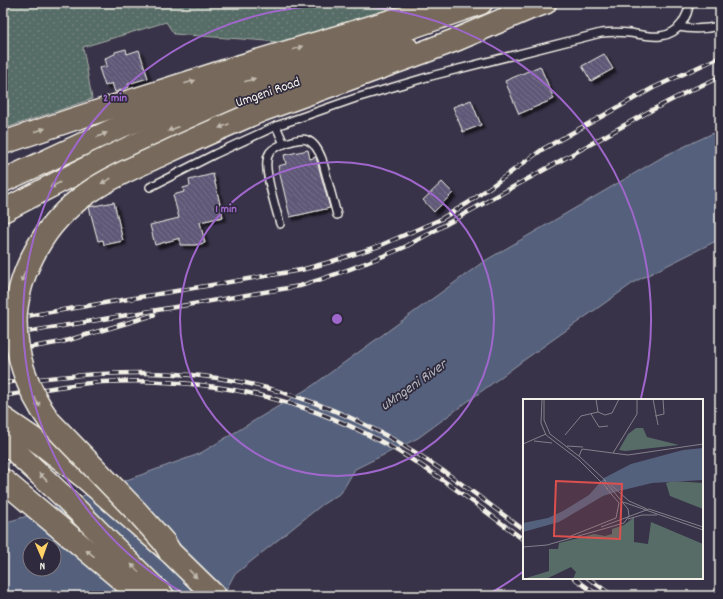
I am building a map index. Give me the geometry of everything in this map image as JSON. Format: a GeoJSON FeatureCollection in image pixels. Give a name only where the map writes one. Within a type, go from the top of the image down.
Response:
{"type":"FeatureCollection","features":[{"type":"Feature","properties":{"kind":"main road"},"geometry":{"type":"LineString","coordinates":[[3,143],[234,68],[451,3]]}},
{"type":"Feature","properties":{"kind":"main road","name":"Umgeni Road"},"geometry":{"type":"LineString","coordinates":[[3,181],[117,128],[204,95],[364,44],[481,3]]}},
{"type":"Feature","properties":{"kind":"main road"},"geometry":{"type":"LineString","coordinates":[[170,552],[147,523],[50,422],[41,409],[28,384],[17,346],[16,319],[20,286],[26,269],[49,228],[62,213],[83,195],[151,160],[220,128],[458,39],[536,6]]}},
{"type":"Feature","properties":{"kind":"main road","name":"Umgeni Road"},"geometry":{"type":"LineString","coordinates":[[3,211],[121,151],[203,116],[332,71],[441,38],[536,6]]}},
{"type":"Feature","properties":{"kind":"main road"},"geometry":{"type":"LineString","coordinates":[[3,418],[44,446],[84,477],[170,552],[215,596]]}},
{"type":"Feature","properties":{"kind":"main road"},"geometry":{"type":"LineString","coordinates":[[3,440],[66,499],[163,596]]}},
{"type":"Feature","properties":{"kind":"main road"},"geometry":{"type":"LineString","coordinates":[[3,480],[141,596]]}},
{"type":"Feature","properties":{"kind":"lane"},"geometry":{"type":"LineString","coordinates":[[150,187],[215,154],[276,126],[356,98],[431,76],[569,40],[612,32],[630,33],[650,37],[670,34],[680,27],[689,10],[689,3]]}},
{"type":"Feature","properties":{"kind":"lane"},"geometry":{"type":"LineString","coordinates":[[680,27],[708,29],[720,26]]}},
{"type":"Feature","properties":{"kind":"lane"},"geometry":{"type":"LineString","coordinates":[[276,126],[284,144]]}},
{"type":"Feature","properties":{"kind":"lane"},"geometry":{"type":"LineString","coordinates":[[280,224],[266,168],[268,154],[270,151],[284,144],[302,139],[309,140],[315,146],[322,159],[337,215]]}},
{"type":"Feature","properties":{"kind":"green space"},"geometry":{"type":"Polygon","coordinates":[[[3,3],[418,3],[281,42],[174,34],[166,22],[83,47],[92,99],[3,129],[3,3]]]}},
{"type":"Feature","properties":{"kind":"water","name":"uMngeni River"},"geometry":{"type":"Polygon","coordinates":[[[720,130],[720,239],[636,281],[524,360],[418,438],[355,469],[341,493],[323,504],[234,575],[223,596],[3,596],[3,523],[24,517],[199,454],[312,386],[483,262],[666,155],[720,130]]]}},
{"type":"Feature","properties":{"kind":"building"},"geometry":{"type":"Polygon","coordinates":[[[126,49],[127,54],[139,50],[148,78],[128,84],[129,87],[115,92],[112,83],[105,86],[99,68],[107,66],[105,58],[115,54],[115,52],[126,49]]]}},
{"type":"Feature","properties":{"kind":"building"},"geometry":{"type":"Polygon","coordinates":[[[604,54],[613,69],[591,81],[582,66],[604,54]]]}},
{"type":"Feature","properties":{"kind":"building"},"geometry":{"type":"Polygon","coordinates":[[[540,66],[554,99],[519,114],[505,81],[540,66]]]}},
{"type":"Feature","properties":{"kind":"building"},"geometry":{"type":"Polygon","coordinates":[[[471,100],[481,125],[463,132],[453,107],[471,100]]]}},
{"type":"Feature","properties":{"kind":"building"},"geometry":{"type":"Polygon","coordinates":[[[308,150],[310,159],[316,157],[330,208],[290,217],[278,166],[286,164],[284,155],[308,150]]]}},
{"type":"Feature","properties":{"kind":"building"},"geometry":{"type":"Polygon","coordinates":[[[213,174],[223,217],[200,222],[205,243],[180,245],[180,238],[155,245],[150,225],[179,218],[173,195],[184,192],[183,188],[190,186],[189,180],[213,174]]]}},
{"type":"Feature","properties":{"kind":"building"},"geometry":{"type":"Polygon","coordinates":[[[442,182],[453,193],[434,212],[423,200],[442,182]]]}},
{"type":"Feature","properties":{"kind":"building"},"geometry":{"type":"Polygon","coordinates":[[[114,202],[123,241],[104,245],[103,240],[98,241],[89,207],[114,202]]]}},
{"type":"Feature","properties":{"kind":"railway"},"geometry":{"type":"LineString","coordinates":[[3,320],[301,270],[379,246],[439,220],[468,203],[543,149],[653,88],[720,57]]}},
{"type":"Feature","properties":{"kind":"railway"},"geometry":{"type":"LineString","coordinates":[[3,336],[300,286],[340,273],[405,247],[650,111],[720,77]]}},
{"type":"Feature","properties":{"kind":"railway"},"geometry":{"type":"LineString","coordinates":[[3,352],[62,342],[154,315]]}},
{"type":"Feature","properties":{"kind":"railway"},"geometry":{"type":"LineString","coordinates":[[3,383],[77,375],[127,373],[177,374],[226,379],[296,396],[363,424],[403,445],[439,468],[523,529]]}},
{"type":"Feature","properties":{"kind":"railway"},"geometry":{"type":"LineString","coordinates":[[3,396],[90,383],[139,381],[211,386],[246,392],[281,401],[316,412],[382,442],[437,476],[523,539]]}},
{"type":"Feature","properties":{"kind":"railway"},"geometry":{"type":"LineString","coordinates":[[575,579],[599,596]]}},
{"type":"Feature","properties":{"kind":"railway"},"geometry":{"type":"LineString","coordinates":[[589,579],[613,596]]}}]}
